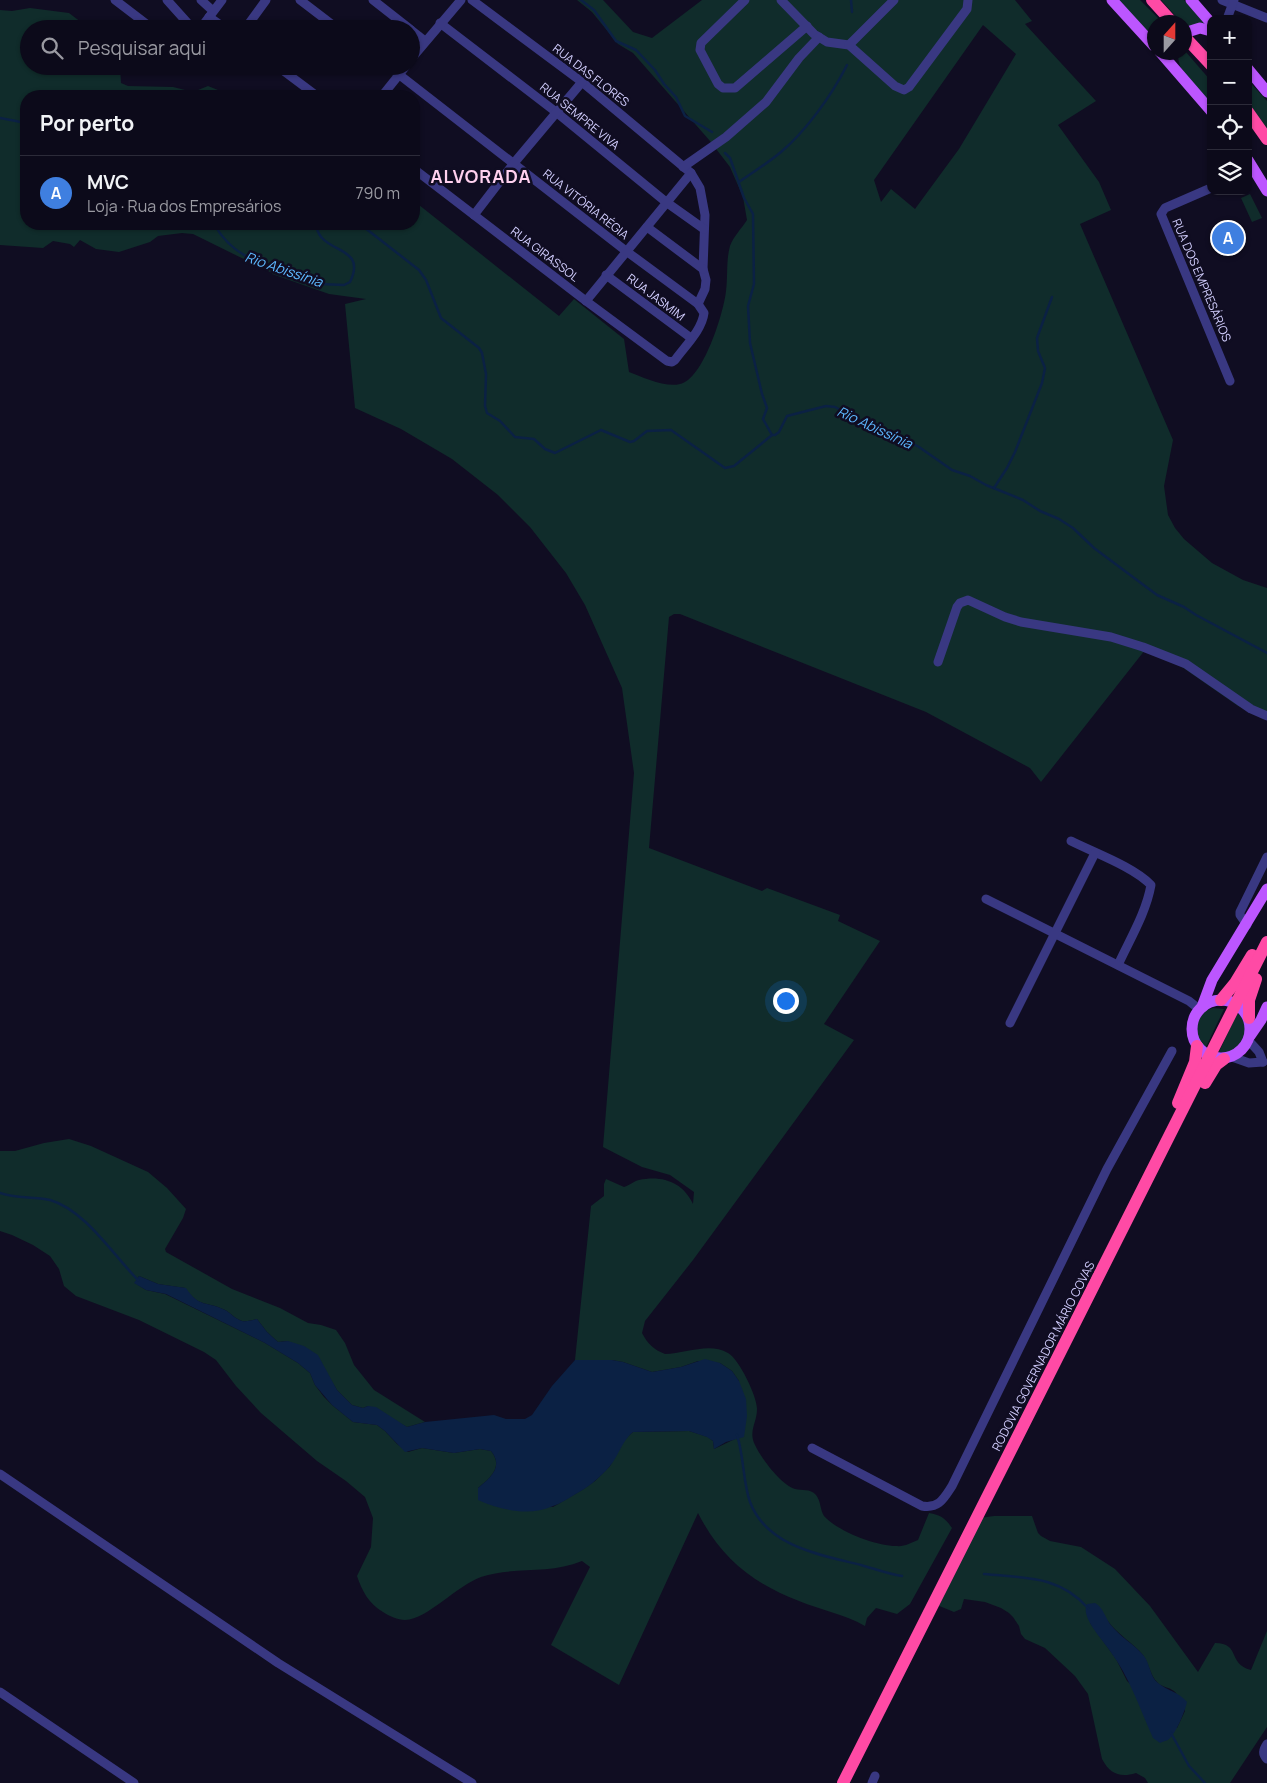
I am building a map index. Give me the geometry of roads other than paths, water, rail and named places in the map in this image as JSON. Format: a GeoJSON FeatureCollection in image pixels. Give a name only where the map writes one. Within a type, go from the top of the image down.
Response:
{"type":"FeatureCollection","features":[{"type":"Feature","properties":{"kind":"highway"},"geometry":{"type":"LineString","coordinates":[[1152,0],[1166,15]]}},
{"type":"Feature","properties":{"kind":"highway"},"geometry":{"type":"LineString","coordinates":[[1192,44],[1207,61]]}},
{"type":"Feature","properties":{"kind":"highway"},"geometry":{"type":"LineString","coordinates":[[1252,117],[1267,138]]}},
{"type":"Feature","properties":{"kind":"highway"},"geometry":{"type":"LineString","coordinates":[[1221,1000],[1235,983],[1257,946],[1267,935]]}},
{"type":"Feature","properties":{"kind":"highway","name":"RODOVIA GOVERNADOR MÁRIO COVAS"},"geometry":{"type":"LineString","coordinates":[[843,1783],[1267,942]]}},
{"type":"Feature","properties":{"kind":"highway"},"geometry":{"type":"LineString","coordinates":[[1248,1018],[1249,1000],[1260,957]]}},
{"type":"Feature","properties":{"kind":"highway"},"geometry":{"type":"LineString","coordinates":[[1172,1131],[1178,1103],[1196,1057],[1197,1046]]}},
{"type":"Feature","properties":{"kind":"highway"},"geometry":{"type":"LineString","coordinates":[[1162,1150],[1176,1135],[1213,1069],[1228,1058]]}},
{"type":"Feature","properties":{"kind":"main road"},"geometry":{"type":"LineString","coordinates":[[1112,0],[1147,38]]}},
{"type":"Feature","properties":{"kind":"main road"},"geometry":{"type":"LineString","coordinates":[[1191,0],[1207,18]]}},
{"type":"Feature","properties":{"kind":"main road"},"geometry":{"type":"LineString","coordinates":[[1192,32],[1200,28],[1207,30]]}},
{"type":"Feature","properties":{"kind":"main road"},"geometry":{"type":"LineString","coordinates":[[1167,60],[1207,107]]}},
{"type":"Feature","properties":{"kind":"main road"},"geometry":{"type":"LineString","coordinates":[[1176,60],[1181,75]]}},
{"type":"Feature","properties":{"kind":"main road"},"geometry":{"type":"LineString","coordinates":[[1252,74],[1267,92]]}},
{"type":"Feature","properties":{"kind":"main road"},"geometry":{"type":"LineString","coordinates":[[1255,173],[1267,191]]}},
{"type":"Feature","properties":{"kind":"main road"},"geometry":{"type":"LineString","coordinates":[[1267,889],[1247,925],[1212,980],[1201,1008],[1194,1017],[1192,1037],[1197,1046],[1209,1056],[1228,1058],[1240,1052],[1262,1020],[1267,1007]]}},
{"type":"Feature","properties":{"kind":"main road"},"geometry":{"type":"LineString","coordinates":[[1201,1008],[1214,1000],[1236,1003],[1243,1009],[1248,1018],[1251,1027],[1249,1039]]}},
{"type":"Feature","properties":{"kind":"street"},"geometry":{"type":"LineString","coordinates":[[115,0],[141,20]]}},
{"type":"Feature","properties":{"kind":"street"},"geometry":{"type":"LineString","coordinates":[[167,0],[185,20]]}},
{"type":"Feature","properties":{"kind":"street"},"geometry":{"type":"LineString","coordinates":[[201,0],[217,20]]}},
{"type":"Feature","properties":{"kind":"street"},"geometry":{"type":"LineString","coordinates":[[207,20],[222,0]]}},
{"type":"Feature","properties":{"kind":"street"},"geometry":{"type":"LineString","coordinates":[[252,20],[266,0]]}},
{"type":"Feature","properties":{"kind":"street"},"geometry":{"type":"LineString","coordinates":[[300,0],[326,20]]}},
{"type":"Feature","properties":{"kind":"street"},"geometry":{"type":"LineString","coordinates":[[373,0],[399,20]]}},
{"type":"Feature","properties":{"kind":"street"},"geometry":{"type":"LineString","coordinates":[[420,48],[461,0]]}},
{"type":"Feature","properties":{"kind":"street","name":"RUA DAS FLORES"},"geometry":{"type":"LineString","coordinates":[[472,0],[582,82],[687,170]]}},
{"type":"Feature","properties":{"kind":"street"},"geometry":{"type":"LineString","coordinates":[[745,0],[701,43],[700,50],[718,84],[723,88],[735,88],[807,26]]}},
{"type":"Feature","properties":{"kind":"street"},"geometry":{"type":"LineString","coordinates":[[781,0],[818,37],[827,42],[849,45],[896,86],[904,90],[909,87],[967,10],[968,0]]}},
{"type":"Feature","properties":{"kind":"street"},"geometry":{"type":"LineString","coordinates":[[849,45],[894,0]]}},
{"type":"Feature","properties":{"kind":"street"},"geometry":{"type":"LineString","coordinates":[[1222,0],[1233,2],[1267,18]]}},
{"type":"Feature","properties":{"kind":"street"},"geometry":{"type":"LineString","coordinates":[[1228,15],[1233,2]]}},
{"type":"Feature","properties":{"kind":"street","name":"RUA SEMPRE VIVA"},"geometry":{"type":"LineString","coordinates":[[440,23],[556,112],[666,202],[704,229]]}},
{"type":"Feature","properties":{"kind":"street"},"geometry":{"type":"LineString","coordinates":[[420,36],[426,41]]}},
{"type":"Feature","properties":{"kind":"street"},"geometry":{"type":"LineString","coordinates":[[586,301],[647,227],[687,170],[766,102],[799,58],[818,37]]}},
{"type":"Feature","properties":{"kind":"street"},"geometry":{"type":"LineString","coordinates":[[289,75],[309,90]]}},
{"type":"Feature","properties":{"kind":"street"},"geometry":{"type":"LineString","coordinates":[[387,90],[399,75]]}},
{"type":"Feature","properties":{"kind":"street","name":"RUA VITÓRIA RÉGIA"},"geometry":{"type":"LineString","coordinates":[[399,75],[419,90]]}},
{"type":"Feature","properties":{"kind":"street"},"geometry":{"type":"LineString","coordinates":[[474,215],[514,163],[582,82]]}},
{"type":"Feature","properties":{"kind":"street","name":"RUA VITÓRIA RÉGIA"},"geometry":{"type":"LineString","coordinates":[[420,91],[626,251],[698,304]]}},
{"type":"Feature","properties":{"kind":"street"},"geometry":{"type":"LineString","coordinates":[[687,170],[700,188],[703,202],[703,269],[706,280],[705,289],[698,304],[703,309],[704,316],[691,338]]}},
{"type":"Feature","properties":{"kind":"street","name":"RUA GIRASSOL"},"geometry":{"type":"LineString","coordinates":[[420,174],[661,358],[672,362],[691,338]]}},
{"type":"Feature","properties":{"kind":"street","name":"RUA DOS EMPRESÁRIOS"},"geometry":{"type":"LineString","coordinates":[[1207,190],[1165,208],[1161,214],[1230,381]]}},
{"type":"Feature","properties":{"kind":"street"},"geometry":{"type":"LineString","coordinates":[[647,227],[703,269]]}},
{"type":"Feature","properties":{"kind":"street","name":"RUA JASMIM"},"geometry":{"type":"LineString","coordinates":[[606,275],[691,338]]}},
{"type":"Feature","properties":{"kind":"street"},"geometry":{"type":"LineString","coordinates":[[938,662],[958,607],[960,603],[968,600],[1005,617],[1021,622],[1111,637],[1143,646],[1186,664],[1251,709],[1267,716]]}},
{"type":"Feature","properties":{"kind":"street"},"geometry":{"type":"LineString","coordinates":[[1071,841],[1144,877],[1151,885],[1144,910],[1118,965]]}},
{"type":"Feature","properties":{"kind":"street"},"geometry":{"type":"LineString","coordinates":[[1010,1023],[1095,853]]}},
{"type":"Feature","properties":{"kind":"street"},"geometry":{"type":"LineString","coordinates":[[1247,925],[1240,912],[1267,857]]}},
{"type":"Feature","properties":{"kind":"street"},"geometry":{"type":"LineString","coordinates":[[986,899],[1189,1000],[1201,1008]]}},
{"type":"Feature","properties":{"kind":"street"},"geometry":{"type":"LineString","coordinates":[[1228,1058],[1250,1063],[1265,1063],[1264,1051],[1249,1039]]}},
{"type":"Feature","properties":{"kind":"street"},"geometry":{"type":"LineString","coordinates":[[812,1448],[922,1506],[936,1506],[941,1502],[952,1486],[1107,1169],[1172,1051]]}},
{"type":"Feature","properties":{"kind":"street"},"geometry":{"type":"LineString","coordinates":[[0,1474],[278,1663],[472,1783]]}},
{"type":"Feature","properties":{"kind":"street"},"geometry":{"type":"LineString","coordinates":[[0,1692],[134,1783]]}},
{"type":"Feature","properties":{"kind":"street"},"geometry":{"type":"LineString","coordinates":[[1265,1757],[1263,1751],[1267,1744]]}},
{"type":"Feature","properties":{"kind":"water"},"geometry":{"type":"Polygon","coordinates":[[[139,1276],[158,1284],[186,1288],[195,1299],[219,1307],[242,1321],[257,1319],[278,1342],[288,1341],[304,1346],[318,1355],[337,1390],[352,1405],[363,1408],[368,1406],[376,1407],[407,1427],[425,1422],[494,1415],[506,1419],[525,1419],[532,1415],[552,1386],[575,1360],[612,1360],[652,1372],[681,1367],[705,1359],[720,1363],[732,1371],[739,1381],[746,1399],[747,1416],[744,1437],[726,1442],[714,1449],[713,1441],[689,1431],[633,1432],[602,1475],[561,1503],[544,1509],[525,1512],[496,1507],[478,1500],[478,1488],[491,1476],[496,1467],[495,1457],[491,1451],[480,1449],[454,1453],[422,1448],[405,1452],[377,1425],[353,1422],[332,1405],[315,1385],[310,1373],[298,1363],[265,1343],[166,1294],[146,1290],[134,1283],[139,1276]]]}},
{"type":"Feature","properties":{"kind":"water"},"geometry":{"type":"Polygon","coordinates":[[[1095,1603],[1102,1610],[1114,1629],[1144,1656],[1155,1680],[1187,1702],[1177,1728],[1168,1740],[1160,1743],[1153,1738],[1123,1671],[1089,1622],[1086,1609],[1087,1604],[1095,1603]]]}},
{"type":"Feature","properties":{"kind":"waterway"},"geometry":{"type":"LineString","coordinates":[[581,0],[594,10],[616,41],[636,50],[655,70],[676,97],[685,116],[712,132]]}},
{"type":"Feature","properties":{"kind":"waterway"},"geometry":{"type":"LineString","coordinates":[[851,0],[852,12]]}},
{"type":"Feature","properties":{"kind":"waterway"},"geometry":{"type":"LineString","coordinates":[[739,182],[776,156],[800,134],[826,100],[847,65]]}},
{"type":"Feature","properties":{"kind":"waterway","name":"Rio Abissínia"},"geometry":{"type":"LineString","coordinates":[[0,118],[20,122]]}},
{"type":"Feature","properties":{"kind":"waterway"},"geometry":{"type":"LineString","coordinates":[[725,153],[730,158],[744,198],[753,214],[754,284],[748,306],[750,343],[767,408],[763,419],[772,435]]}},
{"type":"Feature","properties":{"kind":"waterway","name":"Rio Abissínia"},"geometry":{"type":"LineString","coordinates":[[218,230],[229,244],[250,258],[320,284],[344,285],[350,282],[354,272],[354,264],[351,258],[322,238],[318,230]]}},
{"type":"Feature","properties":{"kind":"waterway","name":"Rio Abissínia"},"geometry":{"type":"LineString","coordinates":[[368,230],[419,270],[426,280],[441,318],[479,348],[482,353],[486,374],[485,406],[487,413],[500,421],[515,437],[534,439],[545,449],[555,453],[601,430],[630,442],[647,431],[671,430],[725,468],[734,466],[772,435],[779,432],[787,416],[826,406],[835,407],[890,437],[919,447],[952,470],[1023,500],[1040,511],[1059,519],[1157,595],[1184,607],[1267,653]]}},
{"type":"Feature","properties":{"kind":"waterway"},"geometry":{"type":"LineString","coordinates":[[994,488],[1015,452],[1042,383],[1045,368],[1038,351],[1037,338],[1052,297]]}},
{"type":"Feature","properties":{"kind":"waterway"},"geometry":{"type":"LineString","coordinates":[[0,1193],[50,1200],[63,1205],[87,1223],[138,1280]]}},
{"type":"Feature","properties":{"kind":"waterway"},"geometry":{"type":"LineString","coordinates":[[737,1435],[750,1502],[758,1517],[769,1529],[782,1539],[813,1553],[902,1576]]}},
{"type":"Feature","properties":{"kind":"waterway"},"geometry":{"type":"LineString","coordinates":[[984,1574],[1027,1578],[1053,1584],[1077,1597],[1088,1608]]}},
{"type":"Feature","properties":{"kind":"waterway"},"geometry":{"type":"LineString","coordinates":[[1171,1733],[1189,1766],[1205,1783]]}},
{"type":"Feature","properties":{"kind":"place","name":"MVC"},"geometry":{"type":"Point","coordinates":[1228,238]}},
{"type":"Feature","properties":{"kind":"district","name":"ALVORADA"},"geometry":{"type":"Point","coordinates":[481,176]}}]}
